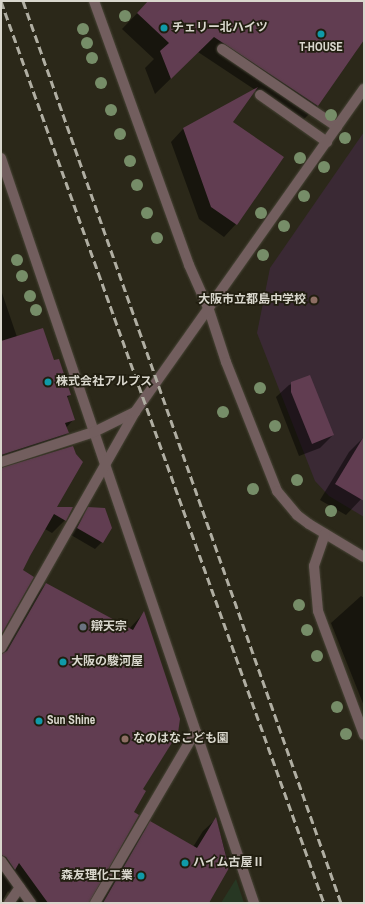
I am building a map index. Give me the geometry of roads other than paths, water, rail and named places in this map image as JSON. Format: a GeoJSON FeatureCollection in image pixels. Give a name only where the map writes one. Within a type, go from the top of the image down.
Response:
{"type":"FeatureCollection","features":[{"type":"Feature","properties":{"kind":"street"},"geometry":{"type":"LineString","coordinates":[[94,1],[189,265],[209,310],[226,362],[277,491],[297,514],[325,534],[364,557]]}},
{"type":"Feature","properties":{"kind":"street"},"geometry":{"type":"LineString","coordinates":[[222,49],[337,127]]}},
{"type":"Feature","properties":{"kind":"street"},"geometry":{"type":"LineString","coordinates":[[1,648],[105,462],[135,412],[209,310],[364,89]]}},
{"type":"Feature","properties":{"kind":"street"},"geometry":{"type":"LineString","coordinates":[[260,95],[327,142]]}},
{"type":"Feature","properties":{"kind":"street"},"geometry":{"type":"LineString","coordinates":[[1,158],[254,903]]}},
{"type":"Feature","properties":{"kind":"street"},"geometry":{"type":"LineString","coordinates":[[1,462],[94,432],[135,412]]}},
{"type":"Feature","properties":{"kind":"street"},"geometry":{"type":"LineString","coordinates":[[325,534],[314,566],[318,611],[364,735]]}},
{"type":"Feature","properties":{"kind":"street"},"geometry":{"type":"LineString","coordinates":[[95,903],[196,731]]}},
{"type":"Feature","properties":{"kind":"street"},"geometry":{"type":"LineString","coordinates":[[1,861],[31,903]]}},
{"type":"Feature","properties":{"kind":"street"},"geometry":{"type":"LineString","coordinates":[[9,903],[20,887]]}},
{"type":"Feature","properties":{"kind":"railway"},"geometry":{"type":"LineString","coordinates":[[1,1],[324,903]]}},
{"type":"Feature","properties":{"kind":"railway"},"geometry":{"type":"LineString","coordinates":[[23,1],[341,903]]}},
{"type":"Feature","properties":{"kind":"place","name":"チェリー北ハイツ"},"geometry":{"type":"Point","coordinates":[164,28]}},
{"type":"Feature","properties":{"kind":"place","name":"T-HOUSE"},"geometry":{"type":"Point","coordinates":[321,34]}},
{"type":"Feature","properties":{"kind":"place","name":"大阪市立都島中学校"},"geometry":{"type":"Point","coordinates":[314,300]}},
{"type":"Feature","properties":{"kind":"place","name":"株式会社アルプス"},"geometry":{"type":"Point","coordinates":[48,382]}},
{"type":"Feature","properties":{"kind":"place","name":"辯天宗"},"geometry":{"type":"Point","coordinates":[83,627]}},
{"type":"Feature","properties":{"kind":"place","name":"大阪の駿河屋"},"geometry":{"type":"Point","coordinates":[63,662]}},
{"type":"Feature","properties":{"kind":"place","name":"Sun Shine"},"geometry":{"type":"Point","coordinates":[39,721]}},
{"type":"Feature","properties":{"kind":"place","name":"なのはなこども園"},"geometry":{"type":"Point","coordinates":[125,739]}},
{"type":"Feature","properties":{"kind":"place","name":"ハイム古屋Ⅱ"},"geometry":{"type":"Point","coordinates":[185,863]}},
{"type":"Feature","properties":{"kind":"place","name":"森友理化工業"},"geometry":{"type":"Point","coordinates":[141,876]}}]}
